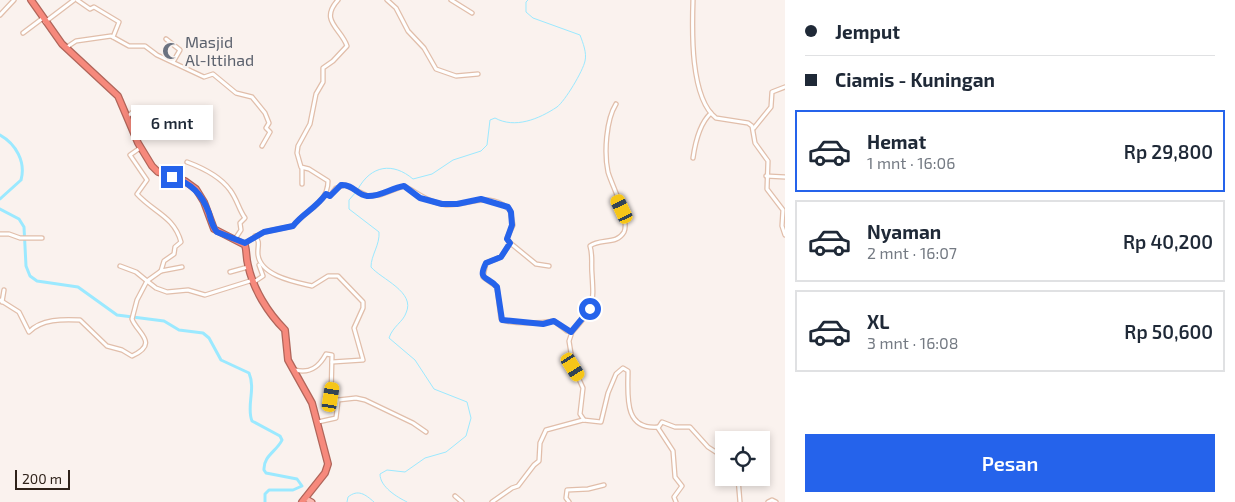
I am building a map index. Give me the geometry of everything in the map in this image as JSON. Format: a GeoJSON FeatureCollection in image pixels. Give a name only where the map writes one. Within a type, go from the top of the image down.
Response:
{"type":"FeatureCollection","features":[{"type":"Feature","properties":{"kind":"highway"},"geometry":{"type":"LineString","coordinates":[[31,0],[66,48],[117,94],[140,148],[150,164],[158,172],[185,181],[196,189],[204,202],[214,229],[219,233],[245,243],[248,267],[274,320],[285,330],[287,355],[292,369],[312,404],[318,422],[328,468],[303,500]]}},
{"type":"Feature","properties":{"kind":"main road"},"geometry":{"type":"LineString","coordinates":[[303,500],[312,502]]}},
{"type":"Feature","properties":{"kind":"street"},"geometry":{"type":"LineString","coordinates":[[0,15],[14,0]]}},
{"type":"Feature","properties":{"kind":"street"},"geometry":{"type":"LineString","coordinates":[[23,33],[76,0],[90,9],[94,6],[118,20],[119,25],[113,37]]}},
{"type":"Feature","properties":{"kind":"street"},"geometry":{"type":"LineString","coordinates":[[302,184],[302,168],[297,154],[298,146],[310,124],[316,94],[323,82],[323,68],[333,61],[347,45],[336,30],[330,15],[331,9],[338,0]]}},
{"type":"Feature","properties":{"kind":"street"},"geometry":{"type":"LineString","coordinates":[[387,0],[396,8],[408,31],[424,48],[436,69],[456,76],[478,74]]}},
{"type":"Feature","properties":{"kind":"street"},"geometry":{"type":"LineString","coordinates":[[450,0],[472,13]]}},
{"type":"Feature","properties":{"kind":"street"},"geometry":{"type":"LineString","coordinates":[[693,0],[692,37],[700,91],[711,113],[718,119],[750,123],[756,144],[768,161],[766,176],[768,191],[783,210],[782,226],[785,235]]}},
{"type":"Feature","properties":{"kind":"street"},"geometry":{"type":"LineString","coordinates":[[66,48],[76,41],[113,37],[129,46],[144,46],[157,55],[204,77],[213,74],[236,93],[252,97],[265,113],[268,123],[266,128],[270,133],[262,146]]}},
{"type":"Feature","properties":{"kind":"street"},"geometry":{"type":"LineString","coordinates":[[166,39],[180,50],[173,62]]}},
{"type":"Feature","properties":{"kind":"street"},"geometry":{"type":"LineString","coordinates":[[753,129],[771,107],[772,92],[785,87]]}},
{"type":"Feature","properties":{"kind":"street"},"geometry":{"type":"LineString","coordinates":[[584,420],[580,415],[583,383],[573,366],[569,341],[572,331],[586,315],[593,301],[593,257],[590,246],[599,241],[610,241],[617,238],[625,227],[623,213],[612,184],[607,162],[610,121],[616,104]]}},
{"type":"Feature","properties":{"kind":"street"},"geometry":{"type":"LineString","coordinates":[[127,117],[138,108]]}},
{"type":"Feature","properties":{"kind":"street"},"geometry":{"type":"LineString","coordinates":[[693,158],[697,140],[706,119],[711,113]]}},
{"type":"Feature","properties":{"kind":"street"},"geometry":{"type":"LineString","coordinates":[[140,148],[130,155],[148,180],[137,194],[155,211],[174,224],[181,242],[175,247],[174,254],[164,261],[161,272]]}},
{"type":"Feature","properties":{"kind":"street"},"geometry":{"type":"LineString","coordinates":[[187,162],[202,168],[230,190],[240,213],[245,218],[235,239]]}},
{"type":"Feature","properties":{"kind":"street"},"geometry":{"type":"LineString","coordinates":[[245,243],[255,236],[271,230],[293,226],[300,218],[316,207],[326,194],[328,182],[326,178],[302,168]]}},
{"type":"Feature","properties":{"kind":"street"},"geometry":{"type":"LineString","coordinates":[[766,176],[785,178]]}},
{"type":"Feature","properties":{"kind":"street"},"geometry":{"type":"LineString","coordinates":[[326,194],[330,196],[341,185],[353,188],[363,194],[380,194],[404,186],[420,198],[444,204],[485,199],[510,210],[512,225],[507,239],[510,243],[536,264],[549,266]]}},
{"type":"Feature","properties":{"kind":"street"},"geometry":{"type":"LineString","coordinates":[[0,234],[8,233],[21,238],[42,238]]}},
{"type":"Feature","properties":{"kind":"street"},"geometry":{"type":"LineString","coordinates":[[255,236],[259,242],[259,258],[272,273],[312,286],[328,276],[338,276],[363,302],[363,308],[354,328],[362,360],[332,362]]}},
{"type":"Feature","properties":{"kind":"street"},"geometry":{"type":"LineString","coordinates":[[510,243],[501,257],[486,263],[482,274],[484,278],[497,287],[501,319],[543,324],[554,321],[568,331],[572,331]]}},
{"type":"Feature","properties":{"kind":"street"},"geometry":{"type":"LineString","coordinates":[[120,266],[136,272],[156,288],[167,292],[188,290],[205,295],[254,281],[263,276],[260,265]]}},
{"type":"Feature","properties":{"kind":"street"},"geometry":{"type":"LineString","coordinates":[[4,290],[1,301],[17,310],[29,332],[40,324],[58,320],[80,320],[107,346],[122,350],[132,356],[141,350],[145,339],[132,319],[142,288],[147,281],[161,272],[182,267]]}},
{"type":"Feature","properties":{"kind":"street"},"geometry":{"type":"LineString","coordinates":[[230,272],[248,267]]}},
{"type":"Feature","properties":{"kind":"street"},"geometry":{"type":"LineString","coordinates":[[292,369],[304,372],[318,366],[326,354],[333,356],[331,397],[338,400],[356,398],[365,400],[401,416],[426,432]]}},
{"type":"Feature","properties":{"kind":"street"},"geometry":{"type":"LineString","coordinates":[[492,502],[518,486],[539,461],[540,442],[543,432],[584,420],[599,423],[603,419],[603,410],[616,376],[625,368],[628,371],[628,403],[632,415],[645,426],[658,427],[665,422],[675,426],[690,427],[708,447],[715,451]]}},
{"type":"Feature","properties":{"kind":"street"},"geometry":{"type":"LineString","coordinates":[[318,422],[336,418],[338,400]]}},
{"type":"Feature","properties":{"kind":"street"},"geometry":{"type":"LineString","coordinates":[[658,427],[673,451],[675,477],[682,485],[674,497],[676,502]]}},
{"type":"Feature","properties":{"kind":"street"},"geometry":{"type":"LineString","coordinates":[[569,502],[566,498],[567,490],[588,489],[604,485]]}},
{"type":"Feature","properties":{"kind":"street"},"geometry":{"type":"LineString","coordinates":[[739,486],[740,502]]}},
{"type":"Feature","properties":{"kind":"street"},"geometry":{"type":"LineString","coordinates":[[455,496],[462,502]]}},
{"type":"Feature","properties":{"kind":"street"},"geometry":{"type":"LineString","coordinates":[[768,502],[772,500],[776,502]]}},
{"type":"Feature","properties":{"kind":"waterway"},"geometry":{"type":"LineString","coordinates":[[358,189],[369,175],[383,169],[398,170],[413,179],[432,174],[453,160],[481,151],[487,145],[490,120],[495,118],[511,123],[519,123],[535,119],[560,104],[584,66],[585,55],[580,35],[533,18],[526,12],[526,2],[528,0]]}},
{"type":"Feature","properties":{"kind":"waterway"},"geometry":{"type":"LineString","coordinates":[[0,135],[15,148],[22,167],[21,180],[0,199]]}},
{"type":"Feature","properties":{"kind":"waterway"},"geometry":{"type":"LineString","coordinates":[[356,192],[349,200],[349,209],[379,232],[371,267],[402,292],[408,305],[405,316],[389,338],[415,360],[434,389],[467,402],[471,418],[466,436],[446,452],[425,458],[405,472],[387,470],[380,474],[386,487],[407,502]]}},
{"type":"Feature","properties":{"kind":"waterway"},"geometry":{"type":"LineString","coordinates":[[0,209],[19,219],[24,227],[26,266],[30,276],[37,281],[78,287],[117,315],[164,321],[179,330],[203,333],[209,338],[221,360],[249,373],[252,385],[250,410],[252,421],[280,436],[282,440],[268,457],[264,470],[266,473],[297,479],[302,486],[293,490],[269,490],[265,494],[265,502]]}},
{"type":"Feature","properties":{"kind":"waterway"},"geometry":{"type":"LineString","coordinates":[[347,502],[348,497],[355,493],[364,495],[374,502]]}},
{"type":"Feature","properties":{"kind":"place","name":"Masjid Al-Ittihad"},"geometry":{"type":"Point","coordinates":[171,51]}},
{"type":"Feature","properties":{"kind":"route"},"geometry":{"type":"LineString","coordinates":[[172,177],[185,181],[196,189],[207,208],[214,229],[217,232],[245,243],[264,232],[293,226],[300,218],[316,207],[326,194],[330,196],[341,185],[349,185],[368,196],[405,186],[420,198],[447,205],[485,199],[508,207],[511,212],[512,227],[507,239],[510,243],[501,257],[486,263],[482,274],[484,278],[494,283],[497,287],[502,320],[543,324],[554,321],[571,332],[590,309]]}}]}
